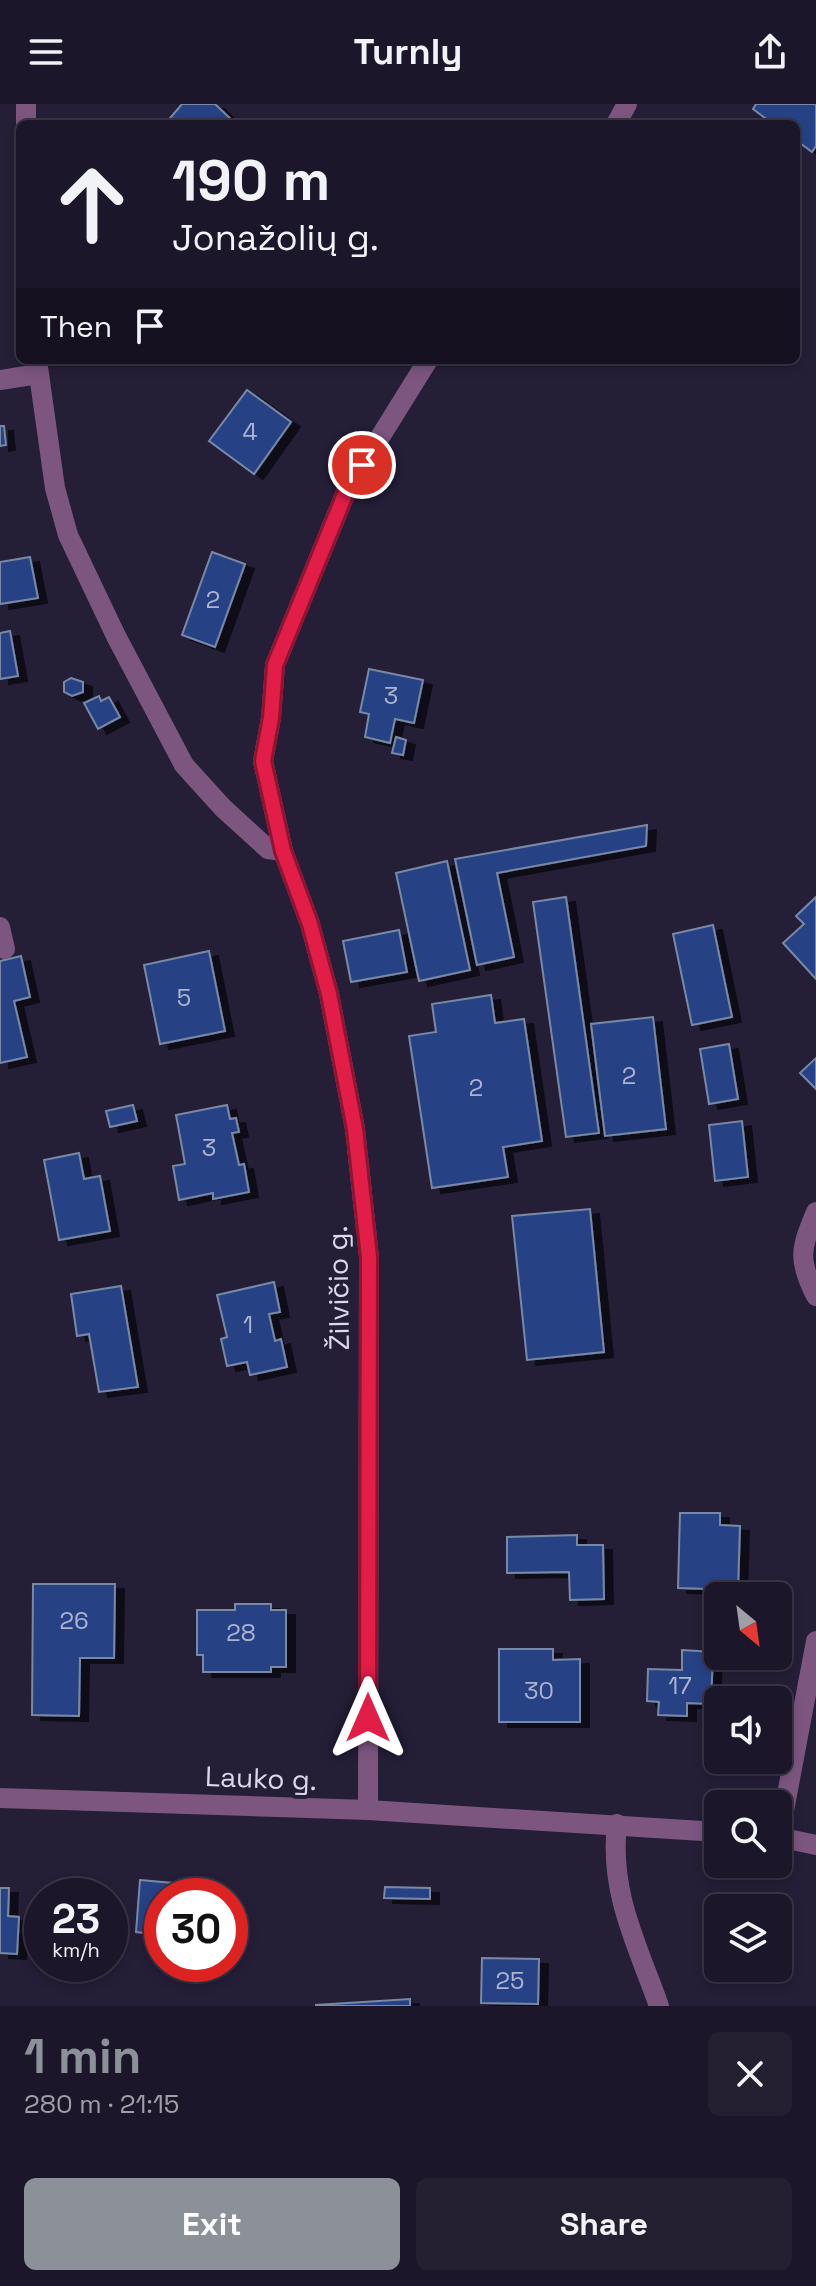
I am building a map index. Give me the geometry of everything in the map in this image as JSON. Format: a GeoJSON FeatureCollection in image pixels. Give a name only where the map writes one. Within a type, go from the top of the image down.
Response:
{"type":"FeatureCollection","features":[{"type":"Feature","properties":{"kind":"street","name":"Žilvičio g."},"geometry":{"type":"LineString","coordinates":[[368,1810],[369,1257],[355,1129],[329,994],[310,924],[283,851],[263,761],[271,718],[275,665],[346,492],[426,364]]}},
{"type":"Feature","properties":{"kind":"street"},"geometry":{"type":"LineString","coordinates":[[0,380],[37,367],[55,488],[68,535],[116,636],[184,765],[223,808],[268,849],[283,851]]}},
{"type":"Feature","properties":{"kind":"street"},"geometry":{"type":"LineString","coordinates":[[0,927],[5,949]]}},
{"type":"Feature","properties":{"kind":"street"},"geometry":{"type":"LineString","coordinates":[[816,1212],[802,1245],[804,1267],[816,1296]]}},
{"type":"Feature","properties":{"kind":"street"},"geometry":{"type":"LineString","coordinates":[[787,1790],[816,1641]]}},
{"type":"Feature","properties":{"kind":"street","name":"Lauko g."},"geometry":{"type":"LineString","coordinates":[[0,1798],[368,1810],[704,1831]]}},
{"type":"Feature","properties":{"kind":"street"},"geometry":{"type":"LineString","coordinates":[[617,1824],[614,1852],[619,1894],[659,2006]]}},
{"type":"Feature","properties":{"kind":"street"},"geometry":{"type":"LineString","coordinates":[[792,1840],[816,1845]]}},
{"type":"Feature","properties":{"kind":"building"},"geometry":{"type":"Polygon","coordinates":[[[182,104],[215,104],[232,120],[168,120],[182,104]]]}},
{"type":"Feature","properties":{"kind":"building"},"geometry":{"type":"Polygon","coordinates":[[[756,104],[816,104],[816,146],[812,152],[800,143],[800,120],[768,120],[753,109],[756,104]]]}},
{"type":"Feature","properties":{"kind":"building"},"geometry":{"type":"Polygon","coordinates":[[[247,390],[291,422],[254,474],[209,441],[247,390]]]}},
{"type":"Feature","properties":{"kind":"building"},"geometry":{"type":"Polygon","coordinates":[[[0,426],[4,426],[6,445],[0,446],[0,426]]]}},
{"type":"Feature","properties":{"kind":"building"},"geometry":{"type":"Polygon","coordinates":[[[212,552],[245,564],[215,647],[182,635],[212,552]]]}},
{"type":"Feature","properties":{"kind":"building"},"geometry":{"type":"Polygon","coordinates":[[[30,557],[38,598],[0,604],[0,562],[30,557]]]}},
{"type":"Feature","properties":{"kind":"building"},"geometry":{"type":"Polygon","coordinates":[[[10,631],[18,676],[0,679],[0,633],[10,631]]]}},
{"type":"Feature","properties":{"kind":"building"},"geometry":{"type":"Polygon","coordinates":[[[369,669],[423,680],[414,723],[395,719],[390,743],[365,737],[369,714],[360,712],[369,669]]]}},
{"type":"Feature","properties":{"kind":"building"},"geometry":{"type":"Polygon","coordinates":[[[71,678],[83,682],[83,692],[72,696],[64,692],[64,682],[71,678]]]}},
{"type":"Feature","properties":{"kind":"building"},"geometry":{"type":"Polygon","coordinates":[[[99,696],[101,701],[109,697],[120,717],[98,729],[84,703],[99,696]]]}},
{"type":"Feature","properties":{"kind":"building"},"geometry":{"type":"Polygon","coordinates":[[[396,737],[406,740],[403,755],[392,753],[396,737]]]}},
{"type":"Feature","properties":{"kind":"building"},"geometry":{"type":"Polygon","coordinates":[[[647,825],[646,846],[497,873],[514,957],[477,965],[455,859],[647,825]]]}},
{"type":"Feature","properties":{"kind":"building"},"geometry":{"type":"Polygon","coordinates":[[[447,861],[470,970],[419,981],[396,873],[447,861]]]}},
{"type":"Feature","properties":{"kind":"building"},"geometry":{"type":"Polygon","coordinates":[[[566,897],[599,1133],[566,1137],[533,902],[566,897]]]}},
{"type":"Feature","properties":{"kind":"building"},"geometry":{"type":"Polygon","coordinates":[[[816,897],[816,979],[783,943],[804,924],[796,916],[816,897]]]}},
{"type":"Feature","properties":{"kind":"building"},"geometry":{"type":"Polygon","coordinates":[[[713,925],[732,1017],[692,1025],[673,934],[713,925]]]}},
{"type":"Feature","properties":{"kind":"building"},"geometry":{"type":"Polygon","coordinates":[[[399,930],[407,972],[351,982],[343,941],[399,930]]]}},
{"type":"Feature","properties":{"kind":"building"},"geometry":{"type":"Polygon","coordinates":[[[209,951],[225,1031],[160,1044],[144,965],[209,951]]]}},
{"type":"Feature","properties":{"kind":"building"},"geometry":{"type":"Polygon","coordinates":[[[21,956],[30,997],[14,1001],[27,1057],[0,1063],[0,961],[21,956]]]}},
{"type":"Feature","properties":{"kind":"building"},"geometry":{"type":"Polygon","coordinates":[[[491,995],[495,1023],[524,1019],[542,1141],[503,1147],[508,1177],[432,1188],[409,1036],[436,1032],[432,1004],[491,995]]]}},
{"type":"Feature","properties":{"kind":"building"},"geometry":{"type":"Polygon","coordinates":[[[653,1017],[666,1129],[605,1136],[591,1024],[653,1017]]]}},
{"type":"Feature","properties":{"kind":"building"},"geometry":{"type":"Polygon","coordinates":[[[729,1044],[738,1099],[709,1104],[700,1049],[729,1044]]]}},
{"type":"Feature","properties":{"kind":"building"},"geometry":{"type":"Polygon","coordinates":[[[816,1058],[816,1089],[800,1073],[816,1058]]]}},
{"type":"Feature","properties":{"kind":"building"},"geometry":{"type":"Polygon","coordinates":[[[133,1105],[137,1121],[110,1127],[106,1111],[133,1105]]]}},
{"type":"Feature","properties":{"kind":"building"},"geometry":{"type":"Polygon","coordinates":[[[227,1105],[230,1119],[236,1118],[239,1132],[232,1133],[239,1165],[244,1164],[249,1192],[213,1199],[213,1193],[179,1200],[173,1166],[185,1164],[176,1115],[227,1105]]]}},
{"type":"Feature","properties":{"kind":"building"},"geometry":{"type":"Polygon","coordinates":[[[742,1121],[748,1177],[715,1181],[709,1125],[742,1121]]]}},
{"type":"Feature","properties":{"kind":"building"},"geometry":{"type":"Polygon","coordinates":[[[79,1153],[84,1179],[100,1176],[110,1231],[59,1240],[44,1160],[79,1153]]]}},
{"type":"Feature","properties":{"kind":"building"},"geometry":{"type":"Polygon","coordinates":[[[590,1209],[604,1352],[527,1360],[512,1216],[590,1209]]]}},
{"type":"Feature","properties":{"kind":"building"},"geometry":{"type":"Polygon","coordinates":[[[274,1282],[280,1312],[269,1314],[275,1341],[281,1339],[287,1367],[250,1375],[247,1362],[227,1366],[221,1339],[227,1337],[217,1295],[274,1282]]]}},
{"type":"Feature","properties":{"kind":"building"},"geometry":{"type":"Polygon","coordinates":[[[121,1286],[138,1387],[99,1392],[89,1334],[77,1336],[71,1294],[121,1286]]]}},
{"type":"Feature","properties":{"kind":"building"},"geometry":{"type":"Polygon","coordinates":[[[680,1513],[720,1513],[720,1525],[740,1526],[738,1582],[704,1582],[704,1589],[678,1588],[680,1513]]]}},
{"type":"Feature","properties":{"kind":"building"},"geometry":{"type":"Polygon","coordinates":[[[577,1535],[577,1545],[603,1545],[604,1599],[570,1600],[569,1572],[507,1573],[507,1537],[577,1535]]]}},
{"type":"Feature","properties":{"kind":"building"},"geometry":{"type":"Polygon","coordinates":[[[33,1584],[115,1584],[114,1658],[80,1658],[79,1716],[32,1715],[33,1584]]]}},
{"type":"Feature","properties":{"kind":"building"},"geometry":{"type":"Polygon","coordinates":[[[235,1604],[271,1604],[271,1610],[286,1610],[286,1667],[271,1667],[271,1672],[203,1672],[203,1655],[197,1655],[197,1610],[235,1610],[235,1604]]]}},
{"type":"Feature","properties":{"kind":"building"},"geometry":{"type":"Polygon","coordinates":[[[499,1649],[553,1649],[553,1660],[580,1659],[580,1722],[499,1722],[499,1649]]]}},
{"type":"Feature","properties":{"kind":"building"},"geometry":{"type":"Polygon","coordinates":[[[682,1650],[704,1651],[704,1670],[712,1670],[712,1686],[704,1686],[704,1704],[687,1703],[687,1716],[658,1715],[659,1702],[647,1701],[648,1669],[682,1670],[682,1650]]]}},
{"type":"Feature","properties":{"kind":"building"},"geometry":{"type":"Polygon","coordinates":[[[140,1880],[144,1880],[144,1933],[136,1932],[140,1880]]]}},
{"type":"Feature","properties":{"kind":"building"},"geometry":{"type":"Polygon","coordinates":[[[385,1887],[430,1888],[430,1899],[384,1898],[385,1887]]]}},
{"type":"Feature","properties":{"kind":"building"},"geometry":{"type":"Polygon","coordinates":[[[0,1888],[9,1888],[8,1916],[19,1917],[17,1954],[0,1953],[0,1888]]]}},
{"type":"Feature","properties":{"kind":"building"},"geometry":{"type":"Polygon","coordinates":[[[482,1958],[539,1959],[538,2004],[481,2003],[482,1958]]]}},
{"type":"Feature","properties":{"kind":"building"},"geometry":{"type":"Polygon","coordinates":[[[410,1999],[410,2006],[316,2006],[316,2005],[410,1999]]]}},
{"type":"Feature","properties":{"kind":"route"},"geometry":{"type":"LineString","coordinates":[[362,465],[346,492],[275,665],[271,718],[263,761],[283,851],[310,924],[329,994],[355,1129],[369,1257],[368,1718]]}}]}
